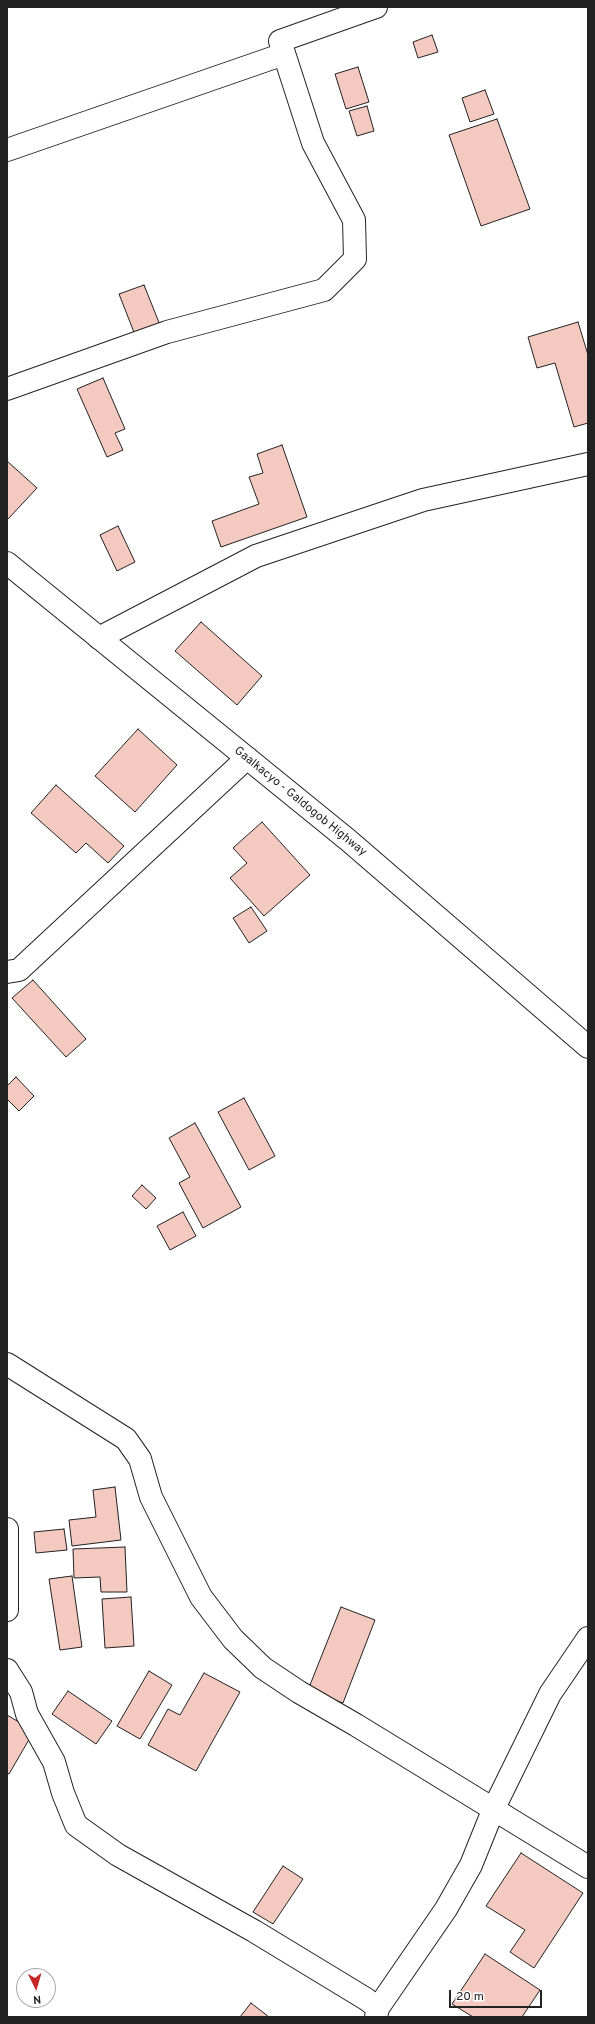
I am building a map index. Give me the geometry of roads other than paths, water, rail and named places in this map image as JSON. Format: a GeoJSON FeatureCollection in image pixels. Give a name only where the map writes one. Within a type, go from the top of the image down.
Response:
{"type":"FeatureCollection","features":[{"type":"Feature","properties":{"kind":"street"},"geometry":{"type":"LineString","coordinates":[[7,389],[167,332],[324,290],[355,259],[354,220],[313,143],[280,41],[376,7]]}},
{"type":"Feature","properties":{"kind":"street"},"geometry":{"type":"LineString","coordinates":[[7,150],[284,54]]}},
{"type":"Feature","properties":{"kind":"street"},"geometry":{"type":"LineString","coordinates":[[99,638],[256,556],[423,500],[588,464]]}},
{"type":"Feature","properties":{"kind":"street","name":"Gaalkacyo - Galdogob Highway"},"geometry":{"type":"LineString","coordinates":[[7,563],[348,840],[588,1047]]}},
{"type":"Feature","properties":{"kind":"street"},"geometry":{"type":"LineString","coordinates":[[7,972],[19,970],[247,758]]}},
{"type":"Feature","properties":{"kind":"street"},"geometry":{"type":"LineString","coordinates":[[7,1364],[126,1439],[140,1459],[151,1497],[201,1597],[233,1639],[263,1668],[298,1692],[356,1724],[588,1867]]}},
{"type":"Feature","properties":{"kind":"street"},"geometry":{"type":"LineString","coordinates":[[7,1529],[7,1610]]}},
{"type":"Feature","properties":{"kind":"street"},"geometry":{"type":"LineString","coordinates":[[7,1670],[21,1692],[27,1714],[54,1762],[63,1793],[76,1825],[118,1855],[254,1931],[366,1999],[377,2013],[446,1909],[471,1865],[494,1808],[550,1694],[588,1638]]}}]}
